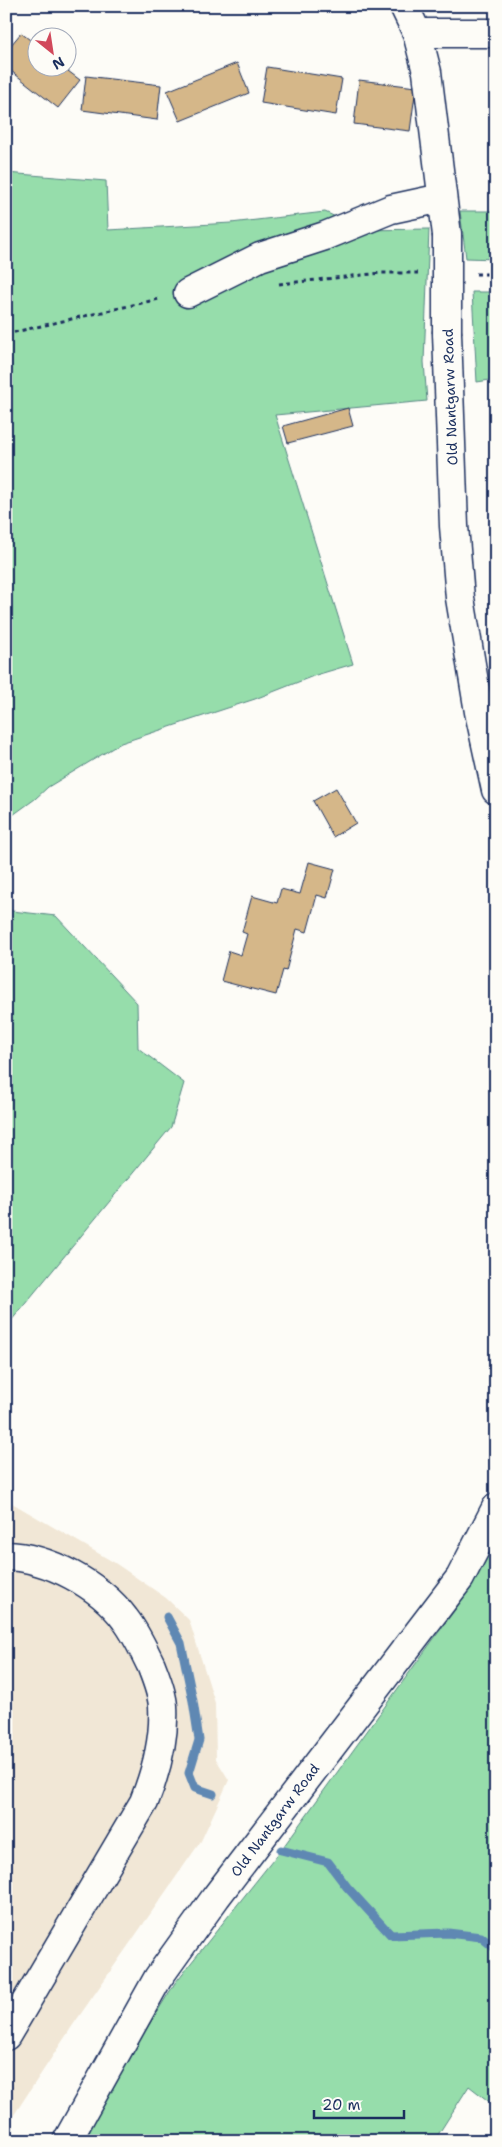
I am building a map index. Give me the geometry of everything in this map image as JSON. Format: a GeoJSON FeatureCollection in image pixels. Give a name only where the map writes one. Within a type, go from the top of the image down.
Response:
{"type":"FeatureCollection","features":[{"type":"Feature","properties":{"kind":"street","name":"Old Nantgarw Road"},"geometry":{"type":"LineString","coordinates":[[404,6],[417,32],[427,72],[447,235],[446,333],[454,526],[460,598],[488,720],[496,790]]}},
{"type":"Feature","properties":{"kind":"street"},"geometry":{"type":"LineString","coordinates":[[417,32],[496,33]]}},
{"type":"Feature","properties":{"kind":"street"},"geometry":{"type":"LineString","coordinates":[[188,293],[260,256],[325,236],[391,209],[442,198]]}},
{"type":"Feature","properties":{"kind":"street","name":"Old Nantgarw Road"},"geometry":{"type":"LineString","coordinates":[[67,2141],[158,1978],[216,1896],[460,1578],[496,1508]]}},
{"type":"Feature","properties":{"kind":"street"},"geometry":{"type":"LineString","coordinates":[[6,1556],[51,1565],[94,1588],[124,1617],[141,1643],[156,1677],[163,1705],[162,1741],[155,1774],[144,1802],[6,2036]]}},
{"type":"Feature","properties":{"kind":"shaded area"},"geometry":{"type":"Polygon","coordinates":[[[6,1503],[12,1503],[115,1563],[166,1598],[189,1620],[215,1703],[216,1759],[229,1780],[201,1841],[73,2025],[6,2127],[6,1503]]]}},
{"type":"Feature","properties":{"kind":"green space"},"geometry":{"type":"Polygon","coordinates":[[[6,173],[106,181],[108,230],[231,223],[325,212],[364,230],[429,229],[424,362],[427,401],[275,415],[353,664],[316,675],[255,699],[121,743],[48,787],[6,820],[6,173]]]}},
{"type":"Feature","properties":{"kind":"green space"},"geometry":{"type":"Polygon","coordinates":[[[460,211],[496,211],[496,259],[466,258],[460,211]]]}},
{"type":"Feature","properties":{"kind":"green space"},"geometry":{"type":"Polygon","coordinates":[[[472,292],[496,292],[496,379],[477,382],[472,292]]]}},
{"type":"Feature","properties":{"kind":"green space"},"geometry":{"type":"Polygon","coordinates":[[[6,907],[12,911],[56,916],[137,1003],[138,1048],[184,1083],[171,1127],[6,1327],[6,907]]]}},
{"type":"Feature","properties":{"kind":"green space"},"geometry":{"type":"Polygon","coordinates":[[[496,1544],[496,2107],[469,2086],[434,2141],[85,2141],[109,2089],[175,1983],[281,1850],[459,1604],[496,1544]]]}},
{"type":"Feature","properties":{"kind":"building"},"geometry":{"type":"Polygon","coordinates":[[[21,33],[28,38],[28,78],[77,78],[80,80],[58,108],[6,67],[6,51],[21,33]]]}},
{"type":"Feature","properties":{"kind":"building"},"geometry":{"type":"Polygon","coordinates":[[[237,63],[249,93],[180,121],[167,91],[237,63]]]}},
{"type":"Feature","properties":{"kind":"building"},"geometry":{"type":"Polygon","coordinates":[[[267,67],[342,79],[336,115],[261,103],[267,67]]]}},
{"type":"Feature","properties":{"kind":"building"},"geometry":{"type":"Polygon","coordinates":[[[86,76],[161,85],[157,120],[82,110],[86,76]]]}},
{"type":"Feature","properties":{"kind":"building"},"geometry":{"type":"Polygon","coordinates":[[[359,80],[416,87],[410,131],[354,124],[359,80]]]}},
{"type":"Feature","properties":{"kind":"building"},"geometry":{"type":"Polygon","coordinates":[[[348,408],[353,426],[288,443],[283,426],[348,408]]]}},
{"type":"Feature","properties":{"kind":"building"},"geometry":{"type":"Polygon","coordinates":[[[336,788],[356,823],[333,837],[313,801],[336,788]]]}},
{"type":"Feature","properties":{"kind":"building"},"geometry":{"type":"Polygon","coordinates":[[[309,862],[335,869],[327,898],[317,895],[307,932],[297,929],[286,971],[283,970],[276,995],[221,981],[229,951],[241,955],[247,934],[242,932],[252,896],[277,903],[281,889],[300,894],[309,862]]]}},
{"type":"Feature","properties":{"kind":"waterway"},"geometry":{"type":"LineString","coordinates":[[167,1617],[181,1643],[199,1740],[189,1773],[195,1788],[213,1794]]}},
{"type":"Feature","properties":{"kind":"waterway"},"geometry":{"type":"LineString","coordinates":[[281,1850],[328,1862],[347,1887],[391,1935],[448,1933],[481,1937],[496,1949]]}}]}
